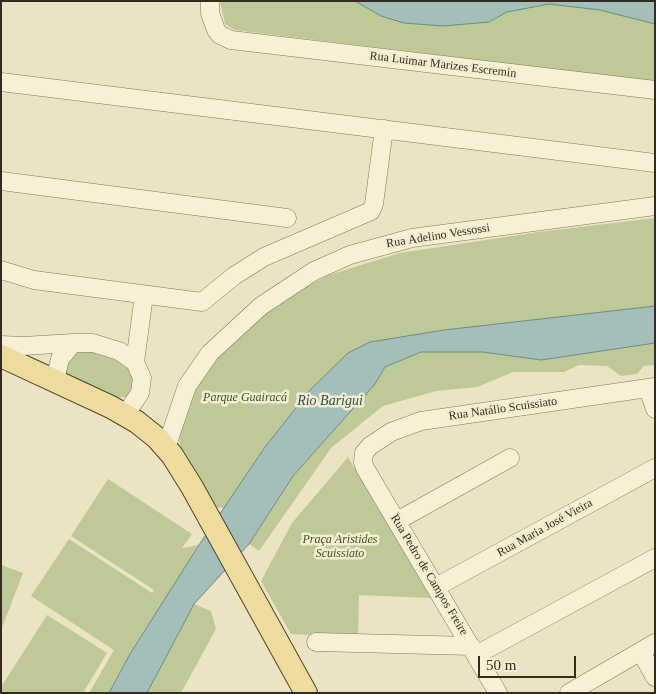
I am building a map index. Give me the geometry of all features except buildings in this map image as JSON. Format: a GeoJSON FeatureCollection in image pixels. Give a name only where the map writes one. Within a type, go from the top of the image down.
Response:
{"type":"FeatureCollection","features":[{"type":"Feature","properties":{"kind":"main road"},"geometry":{"type":"LineString","coordinates":[[1,356],[56,380],[125,415],[148,430],[166,448],[204,507],[306,693]]}},
{"type":"Feature","properties":{"kind":"street","name":"Rua Luimar Marizes Escremin"},"geometry":{"type":"LineString","coordinates":[[210,1],[210,13],[216,30],[220,35],[231,40],[655,90]]}},
{"type":"Feature","properties":{"kind":"street"},"geometry":{"type":"LineString","coordinates":[[1,82],[655,162]]}},
{"type":"Feature","properties":{"kind":"street"},"geometry":{"type":"LineString","coordinates":[[1,270],[34,280],[202,302],[234,276],[264,257],[371,211],[374,204],[384,129]]}},
{"type":"Feature","properties":{"kind":"street"},"geometry":{"type":"LineString","coordinates":[[1,181],[287,218]]}},
{"type":"Feature","properties":{"kind":"street","name":"Rua Adelino Vessossi"},"geometry":{"type":"LineString","coordinates":[[166,448],[187,386],[210,353],[261,306],[314,271],[350,255],[412,238],[655,206]]}},
{"type":"Feature","properties":{"kind":"street"},"geometry":{"type":"LineString","coordinates":[[135,362],[144,295]]}},
{"type":"Feature","properties":{"kind":"street"},"geometry":{"type":"LineString","coordinates":[[1,345],[23,346],[92,342],[130,357],[135,362],[142,378],[142,387],[140,394],[125,415]]}},
{"type":"Feature","properties":{"kind":"street"},"geometry":{"type":"LineString","coordinates":[[56,380],[60,359],[73,343]]}},
{"type":"Feature","properties":{"kind":"street"},"geometry":{"type":"LineString","coordinates":[[651,387],[655,409]]}},
{"type":"Feature","properties":{"kind":"street","name":"Rua Natálio Scuissiato"},"geometry":{"type":"LineString","coordinates":[[363,457],[367,449],[391,432],[422,421],[651,387]]}},
{"type":"Feature","properties":{"kind":"street","name":"Rua Pedro de Campos Freire"},"geometry":{"type":"LineString","coordinates":[[363,457],[365,468],[498,693]]}},
{"type":"Feature","properties":{"kind":"street"},"geometry":{"type":"LineString","coordinates":[[397,521],[510,458]]}},
{"type":"Feature","properties":{"kind":"street","name":"Rua Maria José Vieira"},"geometry":{"type":"LineString","coordinates":[[436,587],[655,468]]}},
{"type":"Feature","properties":{"kind":"street"},"geometry":{"type":"LineString","coordinates":[[316,642],[473,651],[655,558]]}},
{"type":"Feature","properties":{"kind":"street"},"geometry":{"type":"LineString","coordinates":[[569,693],[648,648],[655,677]]}},
{"type":"Feature","properties":{"kind":"green space"},"geometry":{"type":"Polygon","coordinates":[[[220,1],[655,1],[655,82],[235,30],[225,24],[220,1]]]}},
{"type":"Feature","properties":{"kind":"green space","name":"Parque Guairacá"},"geometry":{"type":"Polygon","coordinates":[[[655,218],[655,306],[444,330],[370,342],[348,353],[311,389],[265,447],[226,508],[212,507],[182,457],[179,436],[184,415],[191,396],[210,366],[223,351],[265,313],[292,294],[329,275],[400,253],[539,232],[655,218]]]}},
{"type":"Feature","properties":{"kind":"green space"},"geometry":{"type":"Polygon","coordinates":[[[655,343],[655,365],[644,366],[637,374],[621,376],[607,366],[579,365],[564,372],[513,372],[477,387],[436,391],[383,406],[331,448],[259,551],[249,544],[293,476],[375,384],[385,367],[421,352],[483,352],[541,360],[655,343]]]}},
{"type":"Feature","properties":{"kind":"green space"},"geometry":{"type":"Polygon","coordinates":[[[77,349],[113,355],[129,369],[136,383],[128,398],[110,396],[65,375],[64,365],[77,349]]]}},
{"type":"Feature","properties":{"kind":"green space","name":"Praça Aristides Scuissiato"},"geometry":{"type":"Polygon","coordinates":[[[348,457],[431,598],[359,595],[358,637],[291,634],[261,581],[292,523],[348,457]]]}},
{"type":"Feature","properties":{"kind":"green space"},"geometry":{"type":"Polygon","coordinates":[[[108,479],[192,534],[182,548],[199,545],[130,654],[109,693],[89,693],[114,650],[31,596],[69,539],[152,593],[154,590],[71,536],[108,479]]]}},
{"type":"Feature","properties":{"kind":"green space"},"geometry":{"type":"Polygon","coordinates":[[[1,565],[23,573],[1,630],[1,565]]]}},
{"type":"Feature","properties":{"kind":"green space"},"geometry":{"type":"Polygon","coordinates":[[[194,604],[211,611],[216,629],[181,693],[147,693],[194,604]]]}},
{"type":"Feature","properties":{"kind":"green space"},"geometry":{"type":"Polygon","coordinates":[[[47,615],[107,653],[83,693],[1,693],[1,687],[47,615]]]}},
{"type":"Feature","properties":{"kind":"water"},"geometry":{"type":"Polygon","coordinates":[[[355,1],[655,1],[655,24],[600,10],[549,4],[507,12],[489,22],[443,26],[404,23],[381,16],[355,1]]]}},
{"type":"Feature","properties":{"kind":"water","name":"Rio Barigui"},"geometry":{"type":"Polygon","coordinates":[[[655,306],[655,343],[541,360],[483,352],[421,352],[385,367],[375,384],[293,476],[249,544],[194,604],[147,693],[109,693],[130,654],[199,545],[265,447],[311,389],[348,353],[370,342],[444,330],[655,306]]]}}]}
